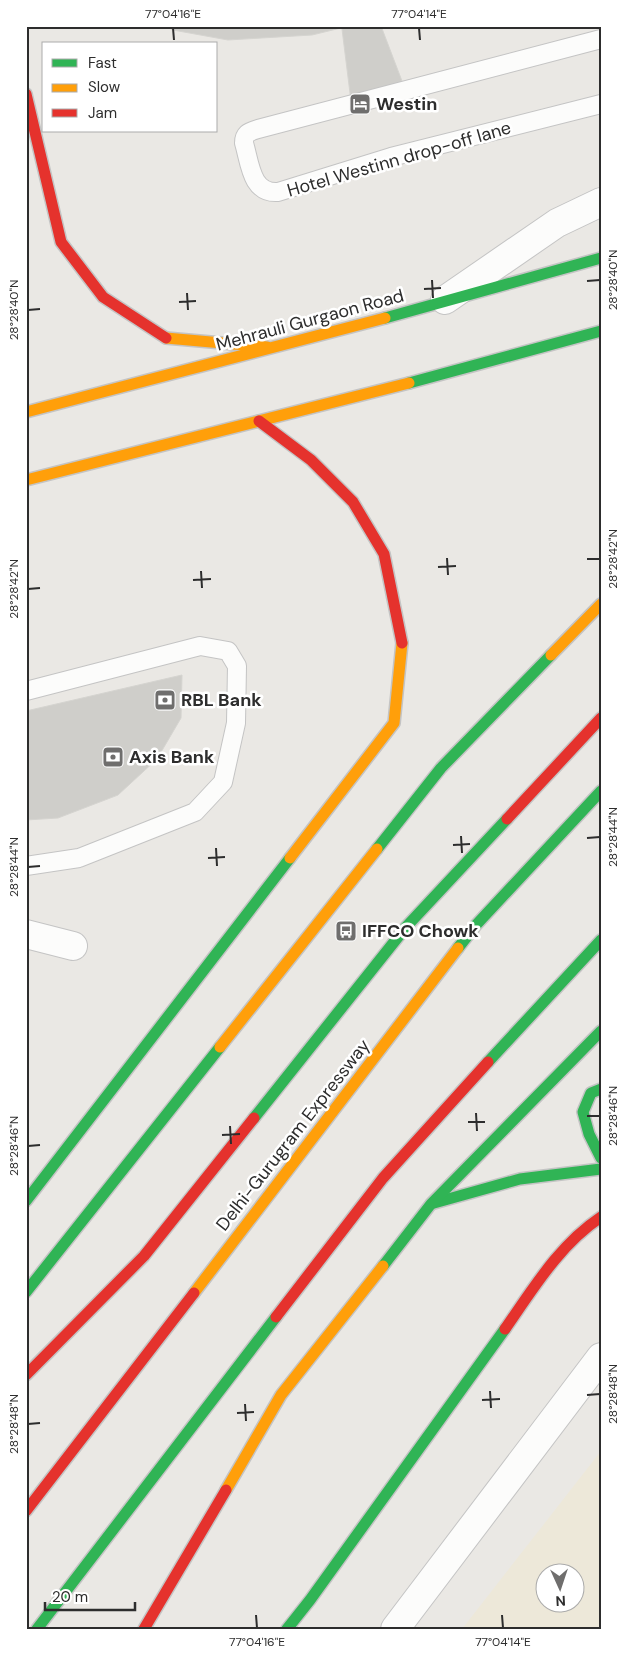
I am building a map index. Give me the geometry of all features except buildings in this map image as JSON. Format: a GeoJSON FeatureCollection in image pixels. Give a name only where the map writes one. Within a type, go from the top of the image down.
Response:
{"type":"FeatureCollection","features":[{"type":"Feature","properties":{"kind":"main road"},"geometry":{"type":"LineString","coordinates":[[26,94],[61,242],[103,297],[164,338],[270,348]]}},
{"type":"Feature","properties":{"kind":"main road","name":"Mehrauli Gurgaon Road"},"geometry":{"type":"LineString","coordinates":[[26,412],[340,331],[601,258]]}},
{"type":"Feature","properties":{"kind":"main road"},"geometry":{"type":"LineString","coordinates":[[26,480],[366,394],[601,330]]}},
{"type":"Feature","properties":{"kind":"main road"},"geometry":{"type":"LineString","coordinates":[[26,1201],[394,723],[402,644],[384,554],[353,502],[311,460],[259,421]]}},
{"type":"Feature","properties":{"kind":"main road"},"geometry":{"type":"LineString","coordinates":[[26,1292],[441,768],[601,604]]}},
{"type":"Feature","properties":{"kind":"main road"},"geometry":{"type":"LineString","coordinates":[[26,1375],[144,1256],[406,928],[601,718]]}},
{"type":"Feature","properties":{"kind":"main road","name":"Delhi-Gurugram Expressway"},"geometry":{"type":"LineString","coordinates":[[26,1511],[476,925],[601,791]]}},
{"type":"Feature","properties":{"kind":"main road"},"geometry":{"type":"LineString","coordinates":[[37,1629],[382,1178],[601,940]]}},
{"type":"Feature","properties":{"kind":"main road"},"geometry":{"type":"LineString","coordinates":[[144,1629],[281,1395],[431,1204],[601,1031]]}},
{"type":"Feature","properties":{"kind":"main road"},"geometry":{"type":"LineString","coordinates":[[601,1089],[591,1093],[583,1112],[589,1134],[601,1158]]}},
{"type":"Feature","properties":{"kind":"main road"},"geometry":{"type":"LineString","coordinates":[[431,1204],[520,1179],[601,1169]]}},
{"type":"Feature","properties":{"kind":"main road"},"geometry":{"type":"LineString","coordinates":[[287,1629],[310,1600],[555,1259],[583,1230],[601,1217]]}},
{"type":"Feature","properties":{"kind":"street"},"geometry":{"type":"LineString","coordinates":[[439,304],[557,223],[601,202]]}},
{"type":"Feature","properties":{"kind":"street"},"geometry":{"type":"LineString","coordinates":[[26,934],[73,946]]}},
{"type":"Feature","properties":{"kind":"street"},"geometry":{"type":"LineString","coordinates":[[395,1629],[601,1357]]}},
{"type":"Feature","properties":{"kind":"lane","name":"Hotel Westinn drop-off lane"},"geometry":{"type":"LineString","coordinates":[[601,39],[258,129],[248,132],[244,137],[244,143],[256,182],[260,188],[268,193],[278,192],[391,157],[601,104]]}},
{"type":"Feature","properties":{"kind":"lane"},"geometry":{"type":"LineString","coordinates":[[26,691],[200,646],[228,651],[236,666],[236,723],[223,782],[195,812],[79,858],[26,866]]}},
{"type":"Feature","properties":{"kind":"shaded area"},"geometry":{"type":"Polygon","coordinates":[[[601,1451],[601,1629],[462,1629],[601,1451]]]}},
{"type":"Feature","properties":{"kind":"traffic: fast"},"geometry":{"type":"LineString","coordinates":[[385,318],[601,258]]}},
{"type":"Feature","properties":{"kind":"traffic: fast"},"geometry":{"type":"LineString","coordinates":[[409,383],[601,331]]}},
{"type":"Feature","properties":{"kind":"traffic: fast"},"geometry":{"type":"LineString","coordinates":[[377,849],[441,768],[551,655]]}},
{"type":"Feature","properties":{"kind":"traffic: fast"},"geometry":{"type":"LineString","coordinates":[[458,948],[476,925],[601,791]]}},
{"type":"Feature","properties":{"kind":"traffic: fast"},"geometry":{"type":"LineString","coordinates":[[254,1118],[406,927],[507,819]]}},
{"type":"Feature","properties":{"kind":"traffic: fast"},"geometry":{"type":"LineString","coordinates":[[26,1201],[290,858]]}},
{"type":"Feature","properties":{"kind":"traffic: fast"},"geometry":{"type":"LineString","coordinates":[[488,1062],[601,940]]}},
{"type":"Feature","properties":{"kind":"traffic: fast"},"geometry":{"type":"LineString","coordinates":[[383,1266],[431,1204],[601,1031]]}},
{"type":"Feature","properties":{"kind":"traffic: fast"},"geometry":{"type":"LineString","coordinates":[[26,1292],[220,1047]]}},
{"type":"Feature","properties":{"kind":"traffic: fast"},"geometry":{"type":"LineString","coordinates":[[601,1089],[591,1093],[583,1112],[589,1134],[601,1158]]}},
{"type":"Feature","properties":{"kind":"traffic: fast"},"geometry":{"type":"LineString","coordinates":[[434,1203],[520,1179],[601,1169]]}},
{"type":"Feature","properties":{"kind":"traffic: fast"},"geometry":{"type":"LineString","coordinates":[[37,1629],[276,1317]]}},
{"type":"Feature","properties":{"kind":"traffic: fast"},"geometry":{"type":"LineString","coordinates":[[287,1629],[310,1600],[505,1329]]}},
{"type":"Feature","properties":{"kind":"traffic: slow"},"geometry":{"type":"LineString","coordinates":[[26,412],[385,318]]}},
{"type":"Feature","properties":{"kind":"traffic: slow"},"geometry":{"type":"LineString","coordinates":[[166,338],[267,347]]}},
{"type":"Feature","properties":{"kind":"traffic: slow"},"geometry":{"type":"LineString","coordinates":[[26,480],[409,383]]}},
{"type":"Feature","properties":{"kind":"traffic: slow"},"geometry":{"type":"LineString","coordinates":[[551,655],[601,604]]}},
{"type":"Feature","properties":{"kind":"traffic: slow"},"geometry":{"type":"LineString","coordinates":[[290,858],[394,723],[402,643]]}},
{"type":"Feature","properties":{"kind":"traffic: slow"},"geometry":{"type":"LineString","coordinates":[[220,1047],[377,849]]}},
{"type":"Feature","properties":{"kind":"traffic: slow"},"geometry":{"type":"LineString","coordinates":[[194,1293],[458,948]]}},
{"type":"Feature","properties":{"kind":"traffic: slow"},"geometry":{"type":"LineString","coordinates":[[226,1490],[281,1395],[383,1266]]}},
{"type":"Feature","properties":{"kind":"traffic: jam"},"geometry":{"type":"LineString","coordinates":[[26,94],[61,242],[103,297],[166,338]]}},
{"type":"Feature","properties":{"kind":"traffic: jam"},"geometry":{"type":"LineString","coordinates":[[259,421],[311,460],[353,502],[384,554],[402,643]]}},
{"type":"Feature","properties":{"kind":"traffic: jam"},"geometry":{"type":"LineString","coordinates":[[507,819],[601,718]]}},
{"type":"Feature","properties":{"kind":"traffic: jam"},"geometry":{"type":"LineString","coordinates":[[276,1317],[383,1178],[488,1062]]}},
{"type":"Feature","properties":{"kind":"traffic: jam"},"geometry":{"type":"LineString","coordinates":[[26,1375],[144,1256],[254,1118]]}},
{"type":"Feature","properties":{"kind":"traffic: jam"},"geometry":{"type":"LineString","coordinates":[[505,1329],[548,1268],[572,1241],[601,1217]]}},
{"type":"Feature","properties":{"kind":"traffic: jam"},"geometry":{"type":"LineString","coordinates":[[26,1511],[194,1293]]}},
{"type":"Feature","properties":{"kind":"traffic: jam"},"geometry":{"type":"LineString","coordinates":[[144,1629],[226,1490]]}},
{"type":"Feature","properties":{"kind":"place","name":"Westin"},"geometry":{"type":"Point","coordinates":[360,104]}},
{"type":"Feature","properties":{"kind":"place","name":"RBL Bank"},"geometry":{"type":"Point","coordinates":[165,700]}},
{"type":"Feature","properties":{"kind":"place","name":"Axis Bank"},"geometry":{"type":"Point","coordinates":[113,757]}},
{"type":"Feature","properties":{"kind":"place","name":"IFFCO Chowk"},"geometry":{"type":"Point","coordinates":[346,931]}}]}
